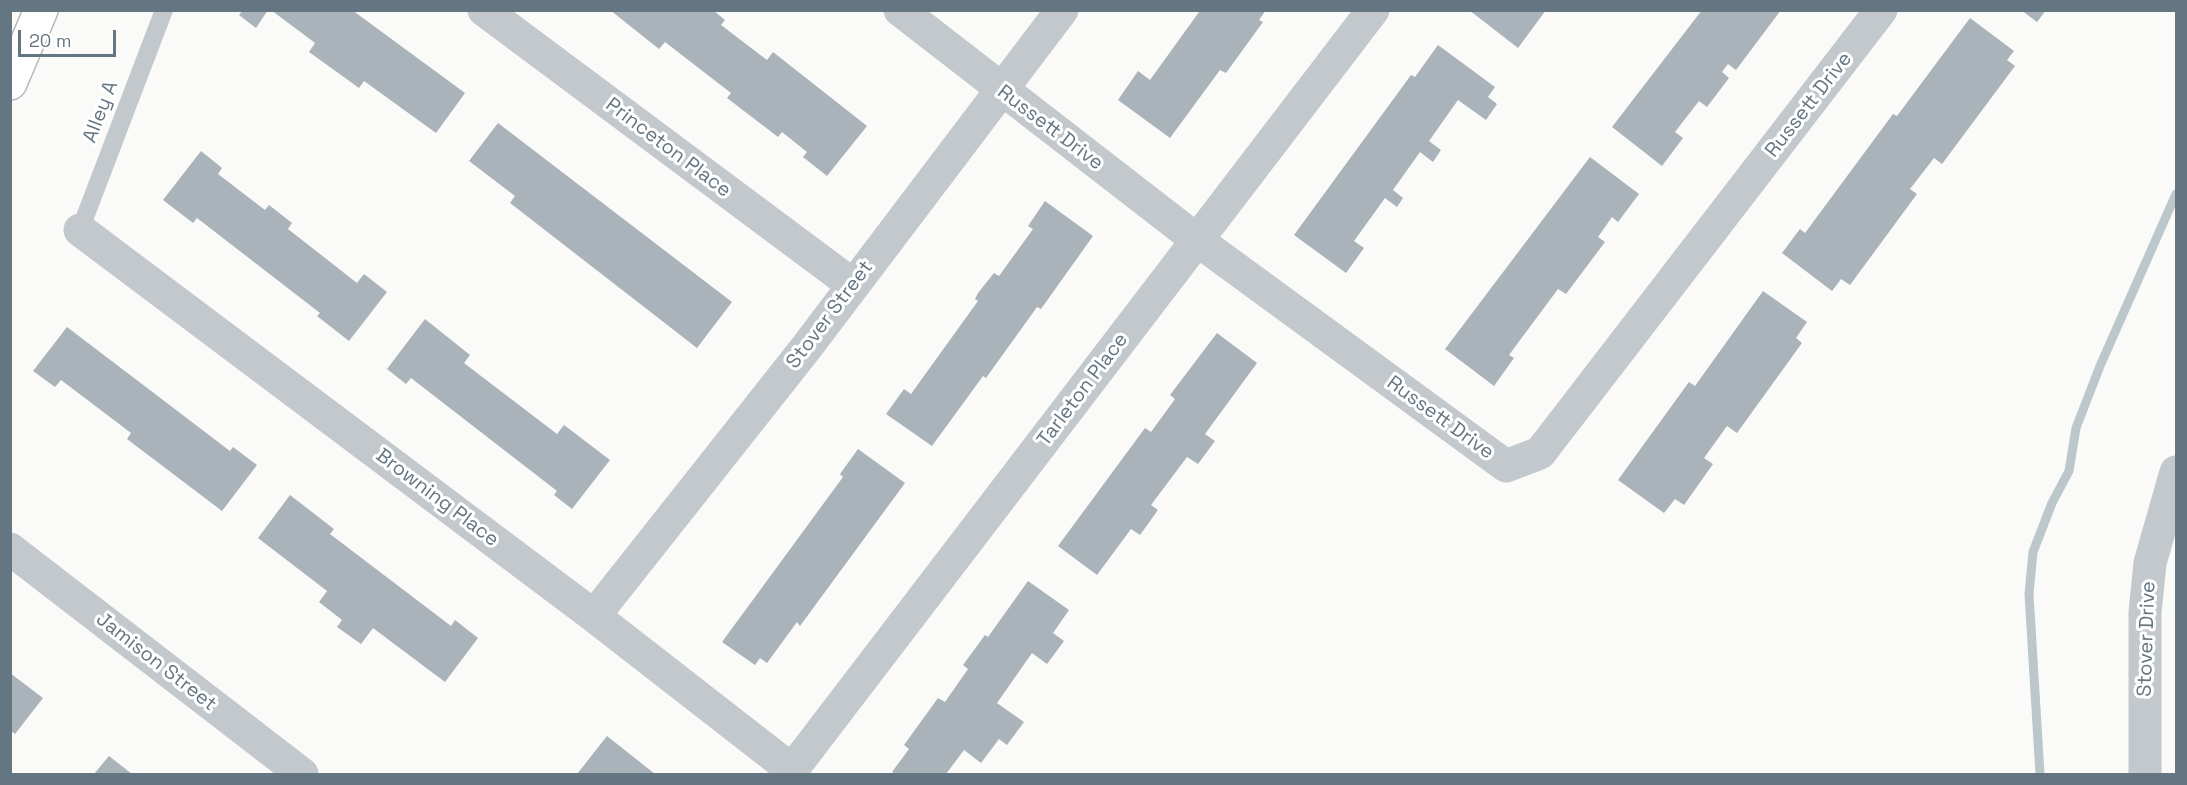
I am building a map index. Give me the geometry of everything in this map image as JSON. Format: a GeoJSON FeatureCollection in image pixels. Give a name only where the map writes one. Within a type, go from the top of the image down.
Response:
{"type":"FeatureCollection","features":[{"type":"Feature","properties":{"kind":"highway"},"geometry":{"type":"LineString","coordinates":[[10,83],[41,10]]}},
{"type":"Feature","properties":{"kind":"street","name":"Princeton Place"},"geometry":{"type":"LineString","coordinates":[[484,10],[853,285]]}},
{"type":"Feature","properties":{"kind":"street","name":"Russett Drive"},"geometry":{"type":"LineString","coordinates":[[900,10],[1197,240],[1506,466],[1540,453],[1881,10]]}},
{"type":"Feature","properties":{"kind":"street","name":"Stover Street"},"geometry":{"type":"LineString","coordinates":[[594,616],[806,348],[1062,10]]}},
{"type":"Feature","properties":{"kind":"street","name":"Tarleton Place"},"geometry":{"type":"LineString","coordinates":[[792,770],[1373,10]]}},
{"type":"Feature","properties":{"kind":"street","name":"Browning Place"},"geometry":{"type":"LineString","coordinates":[[80,230],[594,616],[792,770]]}},
{"type":"Feature","properties":{"kind":"street","name":"Stover Drive"},"geometry":{"type":"LineString","coordinates":[[2145,774],[2145,613],[2150,563],[2176,472]]}},
{"type":"Feature","properties":{"kind":"street","name":"Jamison Street"},"geometry":{"type":"LineString","coordinates":[[10,549],[302,774]]}},
{"type":"Feature","properties":{"kind":"lane","name":"Alley A"},"geometry":{"type":"LineString","coordinates":[[80,230],[164,10]]}},
{"type":"Feature","properties":{"kind":"building"},"geometry":{"type":"Polygon","coordinates":[[[243,10],[268,10],[256,28],[239,15],[243,10]]]}},
{"type":"Feature","properties":{"kind":"building"},"geometry":{"type":"Polygon","coordinates":[[[271,10],[352,10],[465,93],[436,133],[364,81],[359,88],[309,52],[315,43],[271,10]]]}},
{"type":"Feature","properties":{"kind":"building"},"geometry":{"type":"Polygon","coordinates":[[[610,10],[713,10],[725,20],[721,25],[767,60],[773,52],[867,126],[827,176],[803,157],[807,152],[782,132],[778,137],[727,98],[731,93],[665,42],[659,49],[610,10]]]}},
{"type":"Feature","properties":{"kind":"building"},"geometry":{"type":"Polygon","coordinates":[[[1197,10],[1266,10],[1259,20],[1263,22],[1226,73],[1220,70],[1170,138],[1118,100],[1138,71],[1150,80],[1199,12],[1197,10]]]}},
{"type":"Feature","properties":{"kind":"building"},"geometry":{"type":"Polygon","coordinates":[[[1469,10],[1546,10],[1518,48],[1469,10]]]}},
{"type":"Feature","properties":{"kind":"building"},"geometry":{"type":"Polygon","coordinates":[[[1702,10],[1781,10],[1736,70],[1728,64],[1722,72],[1729,78],[1707,107],[1699,101],[1675,132],[1683,138],[1662,166],[1612,127],[1702,10]]]}},
{"type":"Feature","properties":{"kind":"building"},"geometry":{"type":"Polygon","coordinates":[[[2021,10],[2046,10],[2037,22],[2021,10]]]}},
{"type":"Feature","properties":{"kind":"building"},"geometry":{"type":"Polygon","coordinates":[[[1970,18],[2014,51],[2007,60],[2015,66],[1942,164],[1934,158],[1910,189],[1917,194],[1850,285],[1841,279],[1832,291],[1782,253],[1800,229],[1805,233],[1893,114],[1897,116],[1970,18]]]}},
{"type":"Feature","properties":{"kind":"building"},"geometry":{"type":"Polygon","coordinates":[[[1438,45],[1495,87],[1488,97],[1497,104],[1486,120],[1458,100],[1429,141],[1441,150],[1433,162],[1420,152],[1393,190],[1403,198],[1397,207],[1385,198],[1354,241],[1364,248],[1346,273],[1294,235],[1411,75],[1415,77],[1438,45]]]}},
{"type":"Feature","properties":{"kind":"building"},"geometry":{"type":"Polygon","coordinates":[[[498,123],[732,302],[697,348],[510,203],[515,196],[469,161],[498,123]]]}},
{"type":"Feature","properties":{"kind":"building"},"geometry":{"type":"Polygon","coordinates":[[[201,151],[222,168],[218,174],[265,210],[269,205],[292,223],[288,229],[357,283],[364,274],[387,292],[349,341],[317,316],[320,313],[197,218],[193,223],[163,200],[201,151]]]}},
{"type":"Feature","properties":{"kind":"building"},"geometry":{"type":"Polygon","coordinates":[[[1590,157],[1639,194],[1618,222],[1612,217],[1598,237],[1605,242],[1566,294],[1558,289],[1509,355],[1514,358],[1494,386],[1445,349],[1590,157]]]}},
{"type":"Feature","properties":{"kind":"building"},"geometry":{"type":"Polygon","coordinates":[[[1045,201],[1093,236],[1041,309],[1037,307],[986,378],[983,376],[932,446],[886,414],[904,389],[911,394],[978,301],[975,299],[978,293],[994,273],[999,276],[1033,229],[1028,226],[1045,201]]]}},
{"type":"Feature","properties":{"kind":"building"},"geometry":{"type":"Polygon","coordinates":[[[1763,291],[1807,322],[1796,338],[1802,343],[1737,433],[1727,426],[1704,458],[1713,464],[1684,505],[1675,499],[1664,513],[1618,480],[1689,382],[1695,386],[1763,291]]]}},
{"type":"Feature","properties":{"kind":"building"},"geometry":{"type":"Polygon","coordinates":[[[425,319],[470,355],[464,363],[557,434],[564,425],[610,460],[572,509],[554,495],[557,491],[411,378],[406,384],[387,369],[425,319]]]}},
{"type":"Feature","properties":{"kind":"building"},"geometry":{"type":"Polygon","coordinates":[[[67,327],[230,451],[233,447],[257,465],[222,511],[127,439],[131,433],[61,380],[55,387],[33,371],[67,327]]]}},
{"type":"Feature","properties":{"kind":"building"},"geometry":{"type":"Polygon","coordinates":[[[1217,333],[1257,363],[1205,434],[1215,441],[1198,464],[1187,457],[1151,505],[1158,510],[1140,535],[1131,529],[1097,575],[1058,546],[1145,428],[1151,432],[1175,399],[1170,395],[1217,333]]]}},
{"type":"Feature","properties":{"kind":"building"},"geometry":{"type":"Polygon","coordinates":[[[858,449],[905,483],[800,626],[797,622],[767,663],[760,658],[755,665],[722,642],[843,477],[840,474],[858,449]]]}},
{"type":"Feature","properties":{"kind":"building"},"geometry":{"type":"Polygon","coordinates":[[[290,495],[334,529],[330,534],[451,626],[455,620],[478,638],[445,682],[373,628],[361,644],[337,627],[342,620],[319,602],[327,591],[258,538],[290,495]]]}},
{"type":"Feature","properties":{"kind":"building"},"geometry":{"type":"Polygon","coordinates":[[[1028,581],[1069,610],[1053,633],[1064,641],[1047,664],[1032,653],[997,703],[1024,722],[1007,745],[999,739],[981,763],[964,750],[946,774],[896,774],[892,772],[909,749],[904,745],[938,698],[945,702],[968,669],[963,665],[985,635],[988,637],[1028,581]]]}},
{"type":"Feature","properties":{"kind":"building"},"geometry":{"type":"Polygon","coordinates":[[[10,673],[43,698],[15,734],[10,730],[10,673]]]}},
{"type":"Feature","properties":{"kind":"building"},"geometry":{"type":"Polygon","coordinates":[[[607,736],[655,774],[577,774],[607,736]]]}},
{"type":"Feature","properties":{"kind":"building"},"geometry":{"type":"Polygon","coordinates":[[[109,756],[132,774],[94,774],[109,756]]]}},
{"type":"Feature","properties":{"kind":"waterway"},"geometry":{"type":"LineString","coordinates":[[2040,774],[2029,594],[2033,552],[2052,503],[2069,471],[2076,428],[2100,366],[2176,194]]}}]}
